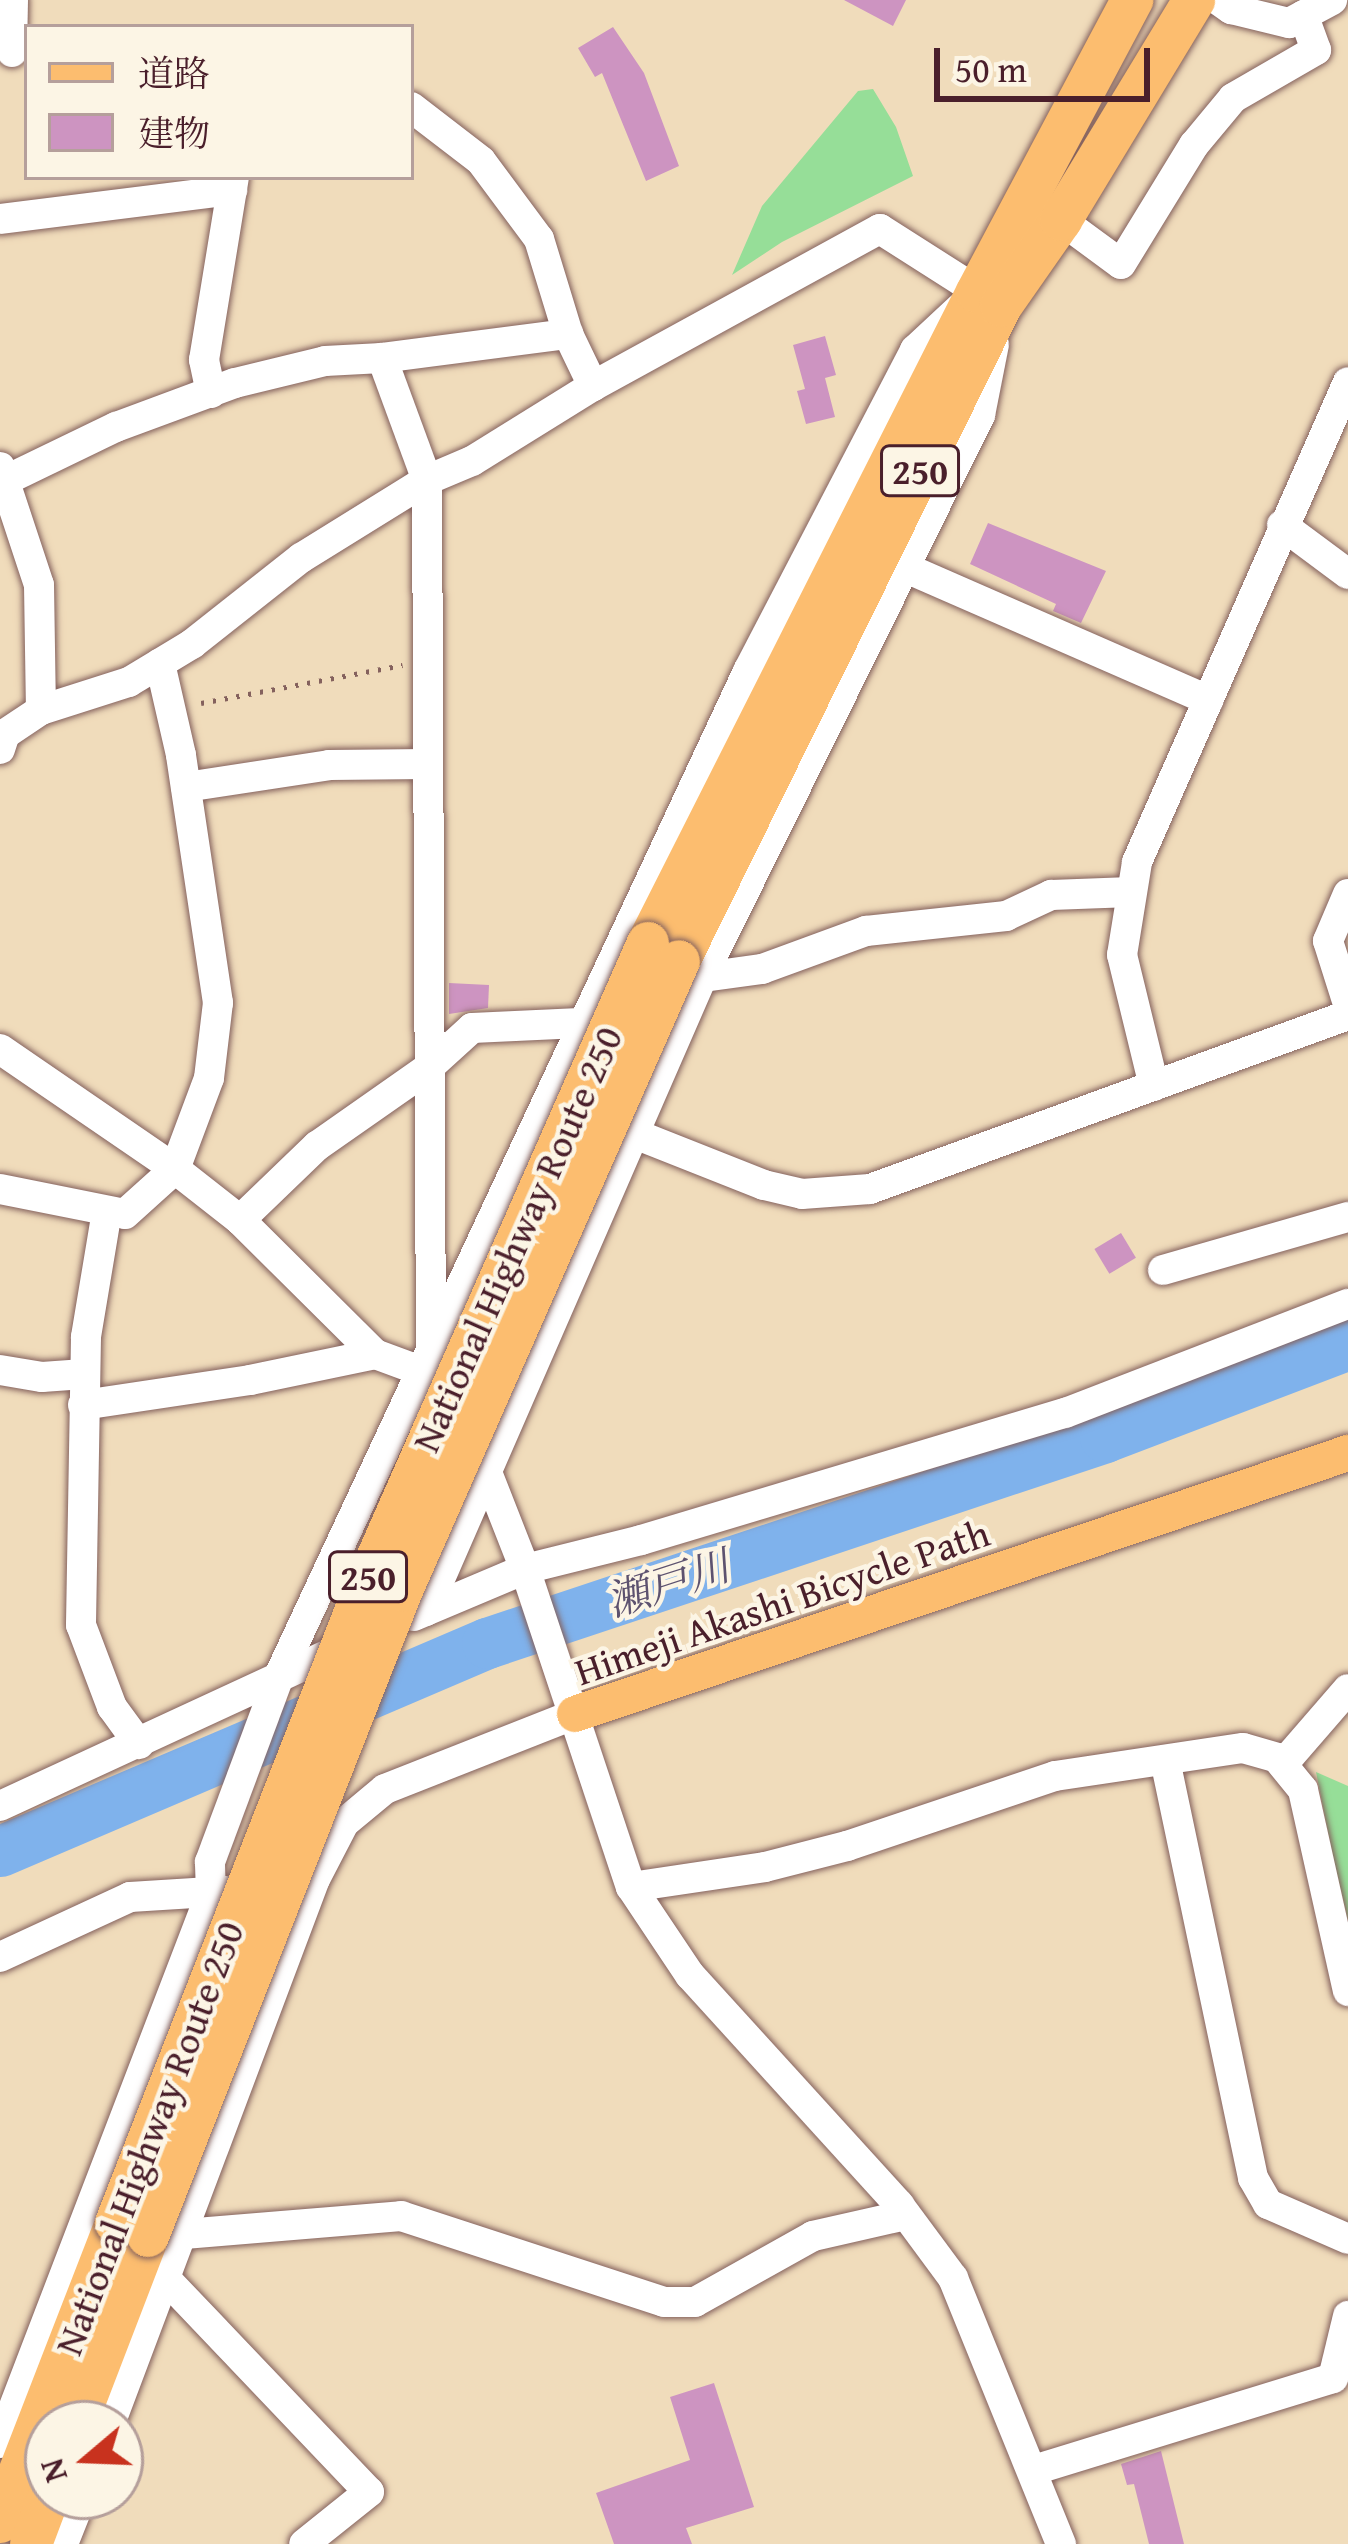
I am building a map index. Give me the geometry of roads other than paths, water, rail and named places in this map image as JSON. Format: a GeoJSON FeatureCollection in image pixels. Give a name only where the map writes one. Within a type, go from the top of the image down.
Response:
{"type":"FeatureCollection","features":[{"type":"Feature","properties":{"kind":"highway","name":"National Highway Route 250"},"geometry":{"type":"LineString","coordinates":[[85,2400],[402,1590],[677,959],[1132,0]]}},
{"type":"Feature","properties":{"kind":"highway","name":"National Highway Route 250"},"geometry":{"type":"LineString","coordinates":[[989,299],[1061,220],[1194,0]]}},
{"type":"Feature","properties":{"kind":"highway","name":"National Highway Route 250"},"geometry":{"type":"LineString","coordinates":[[0,2522],[149,2231]]}},
{"type":"Feature","properties":{"kind":"main road","name":"Himeji Akashi Bicycle Path"},"geometry":{"type":"LineString","coordinates":[[573,1707],[1348,1453]]}},
{"type":"Feature","properties":{"kind":"street"},"geometry":{"type":"LineString","coordinates":[[13,0],[13,52]]}},
{"type":"Feature","properties":{"kind":"street"},"geometry":{"type":"LineString","coordinates":[[1218,0],[1231,9],[1289,23],[1332,0]]}},
{"type":"Feature","properties":{"kind":"street"},"geometry":{"type":"LineString","coordinates":[[1061,220],[1121,264],[1194,145],[1233,98],[1316,50],[1303,16]]}},
{"type":"Feature","properties":{"kind":"street"},"geometry":{"type":"LineString","coordinates":[[414,109],[481,161],[539,239],[568,334],[593,386]]}},
{"type":"Feature","properties":{"kind":"street"},"geometry":{"type":"LineString","coordinates":[[0,219],[233,184],[204,360],[212,393]]}},
{"type":"Feature","properties":{"kind":"street"},"geometry":{"type":"LineString","coordinates":[[0,748],[4,734],[41,710],[130,682],[301,559],[427,479],[472,461],[593,386],[880,229],[989,299]]}},
{"type":"Feature","properties":{"kind":"street"},"geometry":{"type":"LineString","coordinates":[[425,1611],[630,1132],[677,959],[906,568],[980,415],[989,299]]}},
{"type":"Feature","properties":{"kind":"street"},"geometry":{"type":"LineString","coordinates":[[0,2443],[12,2374],[210,1878],[279,1676],[580,1023],[748,671],[916,350],[989,299]]}},
{"type":"Feature","properties":{"kind":"street"},"geometry":{"type":"LineString","coordinates":[[41,710],[39,585],[1,478],[212,393],[325,361],[568,334]]}},
{"type":"Feature","properties":{"kind":"street"},"geometry":{"type":"LineString","coordinates":[[382,358],[427,479],[426,1358]]}},
{"type":"Feature","properties":{"kind":"street"},"geometry":{"type":"LineString","coordinates":[[1154,1086],[1122,955],[1137,862],[1348,382]]}},
{"type":"Feature","properties":{"kind":"street"},"geometry":{"type":"LineString","coordinates":[[1282,524],[1348,574]]}},
{"type":"Feature","properties":{"kind":"street"},"geometry":{"type":"LineString","coordinates":[[906,568],[1208,700]]}},
{"type":"Feature","properties":{"kind":"street"},"geometry":{"type":"LineString","coordinates":[[0,1189],[125,1214],[175,1169],[209,1078],[218,1003],[185,787],[160,663]]}},
{"type":"Feature","properties":{"kind":"street"},"geometry":{"type":"LineString","coordinates":[[185,787],[329,765],[427,764]]}},
{"type":"Feature","properties":{"kind":"street"},"geometry":{"type":"LineString","coordinates":[[240,1220],[317,1146],[428,1069],[472,1028],[580,1023],[677,959],[762,969],[866,931],[1006,916],[1051,895],[1130,892]]}},
{"type":"Feature","properties":{"kind":"street"},"geometry":{"type":"LineString","coordinates":[[1348,894],[1328,941],[1348,1004]]}},
{"type":"Feature","properties":{"kind":"street"},"geometry":{"type":"LineString","coordinates":[[630,1132],[764,1185],[802,1194],[870,1189],[1348,1015]]}},
{"type":"Feature","properties":{"kind":"street"},"geometry":{"type":"LineString","coordinates":[[0,1049],[175,1169],[240,1220],[375,1354]]}},
{"type":"Feature","properties":{"kind":"street"},"geometry":{"type":"LineString","coordinates":[[107,1211],[90,1299],[84,1390],[81,1625],[112,1707],[139,1744]]}},
{"type":"Feature","properties":{"kind":"street"},"geometry":{"type":"LineString","coordinates":[[1163,1270],[1348,1216]]}},
{"type":"Feature","properties":{"kind":"street"},"geometry":{"type":"LineString","coordinates":[[0,1806],[279,1676],[525,1569],[641,1540],[1065,1413],[1348,1304]]}},
{"type":"Feature","properties":{"kind":"street"},"geometry":{"type":"LineString","coordinates":[[0,1370],[84,1390],[250,1380],[375,1354],[443,1360],[525,1569],[573,1707],[611,1842],[631,1887],[690,1975],[906,2215],[953,2278],[1061,2544]]}},
{"type":"Feature","properties":{"kind":"street"},"geometry":{"type":"LineString","coordinates":[[1283,1764],[1348,1689]]}},
{"type":"Feature","properties":{"kind":"street"},"geometry":{"type":"LineString","coordinates":[[304,2544],[369,2492],[166,2279],[149,2231],[344,1823],[364,1802],[573,1707]]}},
{"type":"Feature","properties":{"kind":"street"},"geometry":{"type":"LineString","coordinates":[[631,1887],[765,1867],[847,1846],[1055,1777],[1243,1748],[1283,1764],[1303,1790],[1343,1945],[1348,1990]]}},
{"type":"Feature","properties":{"kind":"street"},"geometry":{"type":"LineString","coordinates":[[1165,1760],[1252,2179],[1268,2204],[1348,2239]]}},
{"type":"Feature","properties":{"kind":"street"},"geometry":{"type":"LineString","coordinates":[[0,1958],[130,1897],[210,1878],[315,1879]]}},
{"type":"Feature","properties":{"kind":"street"},"geometry":{"type":"LineString","coordinates":[[149,2231],[401,2216],[664,2302],[695,2302],[813,2236],[906,2215]]}},
{"type":"Feature","properties":{"kind":"street"},"geometry":{"type":"LineString","coordinates":[[130,2400],[166,2279]]}},
{"type":"Feature","properties":{"kind":"street"},"geometry":{"type":"LineString","coordinates":[[1034,2470],[1333,2378],[1348,2316]]}},
{"type":"Feature","properties":{"kind":"waterway","name":"瀬戸川"},"geometry":{"type":"LineString","coordinates":[[0,1851],[487,1643],[1105,1437],[1348,1344]]}}]}
